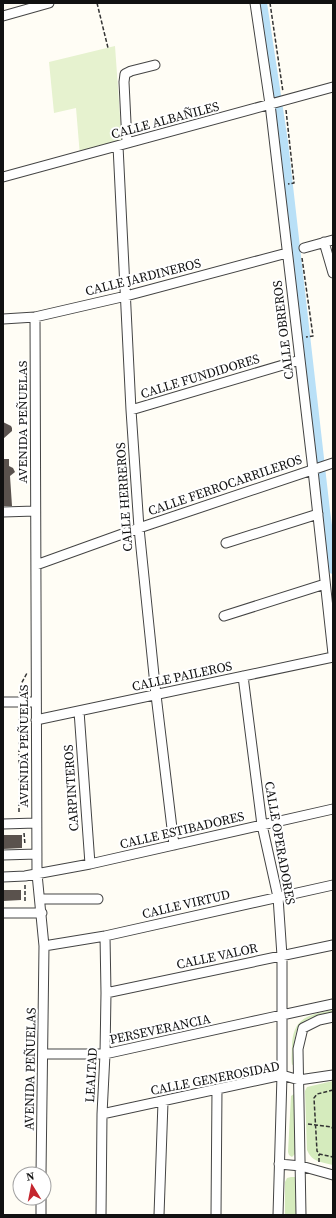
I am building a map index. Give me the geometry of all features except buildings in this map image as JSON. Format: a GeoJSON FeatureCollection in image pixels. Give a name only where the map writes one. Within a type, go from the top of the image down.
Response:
{"type":"FeatureCollection","features":[{"type":"Feature","properties":{"kind":"street"},"geometry":{"type":"LineString","coordinates":[[3,16],[49,3]]}},
{"type":"Feature","properties":{"kind":"street","name":"CALLE OBREROS"},"geometry":{"type":"LineString","coordinates":[[255,3],[279,103],[287,253],[300,360],[316,469],[318,514],[333,654]]}},
{"type":"Feature","properties":{"kind":"street"},"geometry":{"type":"LineString","coordinates":[[127,143],[124,82],[125,74],[155,65]]}},
{"type":"Feature","properties":{"kind":"street","name":"CALLE ALBAÑILES"},"geometry":{"type":"LineString","coordinates":[[3,177],[279,103],[333,87]]}},
{"type":"Feature","properties":{"kind":"street","name":"CALLE HERREROS"},"geometry":{"type":"LineString","coordinates":[[118,146],[131,410],[139,528],[156,695],[174,845]]}},
{"type":"Feature","properties":{"kind":"street"},"geometry":{"type":"LineString","coordinates":[[304,248],[329,241],[333,273]]}},
{"type":"Feature","properties":{"kind":"street","name":"CALLE JARDINEROS"},"geometry":{"type":"LineString","coordinates":[[3,320],[35,318],[126,296],[287,253]]}},
{"type":"Feature","properties":{"kind":"street","name":"AVENIDA PEÑUELAS"},"geometry":{"type":"LineString","coordinates":[[35,318],[36,823],[37,874],[42,913],[44,946],[41,1166]]}},
{"type":"Feature","properties":{"kind":"street","name":"CALLE FUNDIDORES"},"geometry":{"type":"LineString","coordinates":[[131,410],[300,360]]}},
{"type":"Feature","properties":{"kind":"street","name":"CALLE FERROCARRILEROS"},"geometry":{"type":"LineString","coordinates":[[36,565],[139,528],[332,463]]}},
{"type":"Feature","properties":{"kind":"street"},"geometry":{"type":"LineString","coordinates":[[3,512],[35,511]]}},
{"type":"Feature","properties":{"kind":"street"},"geometry":{"type":"LineString","coordinates":[[226,543],[318,514]]}},
{"type":"Feature","properties":{"kind":"street"},"geometry":{"type":"LineString","coordinates":[[224,616],[325,584]]}},
{"type":"Feature","properties":{"kind":"street","name":"CALLE PAILEROS"},"geometry":{"type":"LineString","coordinates":[[36,720],[333,657]]}},
{"type":"Feature","properties":{"kind":"street","name":"CALLE OPERADORES"},"geometry":{"type":"LineString","coordinates":[[243,676],[262,825],[278,897],[282,956],[282,1075],[278,1215]]}},
{"type":"Feature","properties":{"kind":"street"},"geometry":{"type":"LineString","coordinates":[[3,702],[36,702]]}},
{"type":"Feature","properties":{"kind":"street","name":"CARPINTEROS"},"geometry":{"type":"LineString","coordinates":[[79,711],[90,864]]}},
{"type":"Feature","properties":{"kind":"street","name":"CALLE ESTIBADORES"},"geometry":{"type":"LineString","coordinates":[[3,877],[25,876],[90,864],[333,810]]}},
{"type":"Feature","properties":{"kind":"street"},"geometry":{"type":"LineString","coordinates":[[3,824],[36,823]]}},
{"type":"Feature","properties":{"kind":"street"},"geometry":{"type":"LineString","coordinates":[[3,855],[37,854]]}},
{"type":"Feature","properties":{"kind":"street","name":"CALLE VIRTUD"},"geometry":{"type":"LineString","coordinates":[[44,946],[105,936],[333,885]]}},
{"type":"Feature","properties":{"kind":"street"},"geometry":{"type":"LineString","coordinates":[[40,899],[98,899]]}},
{"type":"Feature","properties":{"kind":"street"},"geometry":{"type":"LineString","coordinates":[[3,913],[42,913]]}},
{"type":"Feature","properties":{"kind":"street","name":"LEALTAD"},"geometry":{"type":"LineString","coordinates":[[102,1215],[102,1114],[106,993],[105,936]]}},
{"type":"Feature","properties":{"kind":"street","name":"CALLE VALOR"},"geometry":{"type":"LineString","coordinates":[[106,993],[333,945]]}},
{"type":"Feature","properties":{"kind":"street","name":"PERSEVERANCIA"},"geometry":{"type":"LineString","coordinates":[[43,1054],[105,1054],[333,1004]]}},
{"type":"Feature","properties":{"kind":"street"},"geometry":{"type":"LineString","coordinates":[[301,1215],[298,1049],[304,1028],[319,1020],[333,1017]]}},
{"type":"Feature","properties":{"kind":"street","name":"CALLE GENEROSIDAD"},"geometry":{"type":"LineString","coordinates":[[102,1114],[282,1075],[299,1080],[333,1075]]}},
{"type":"Feature","properties":{"kind":"street"},"geometry":{"type":"LineString","coordinates":[[216,1215],[217,1090]]}},
{"type":"Feature","properties":{"kind":"street"},"geometry":{"type":"LineString","coordinates":[[159,1215],[163,1102]]}},
{"type":"Feature","properties":{"kind":"street"},"geometry":{"type":"LineString","coordinates":[[279,1164],[301,1166],[333,1175]]}},
{"type":"Feature","properties":{"kind":"path"},"geometry":{"type":"LineString","coordinates":[[97,3],[108,48]]}},
{"type":"Feature","properties":{"kind":"path"},"geometry":{"type":"LineString","coordinates":[[270,3],[274,25],[279,103],[290,143],[294,183],[290,184]]}},
{"type":"Feature","properties":{"kind":"path"},"geometry":{"type":"LineString","coordinates":[[267,26],[274,25]]}},
{"type":"Feature","properties":{"kind":"path"},"geometry":{"type":"LineString","coordinates":[[285,144],[290,143]]}},
{"type":"Feature","properties":{"kind":"path"},"geometry":{"type":"LineString","coordinates":[[304,248],[302,255],[313,336],[309,337]]}},
{"type":"Feature","properties":{"kind":"path"},"geometry":{"type":"LineString","coordinates":[[303,298],[308,297]]}},
{"type":"Feature","properties":{"kind":"path"},"geometry":{"type":"LineString","coordinates":[[25,854],[24,834],[19,813],[19,702],[21,684],[29,670]]}},
{"type":"Feature","properties":{"kind":"path"},"geometry":{"type":"LineString","coordinates":[[25,876],[25,913]]}},
{"type":"Feature","properties":{"kind":"path"},"geometry":{"type":"LineString","coordinates":[[333,1090],[317,1094],[314,1098],[317,1151],[320,1154],[333,1157]]}},
{"type":"Feature","properties":{"kind":"path"},"geometry":{"type":"LineString","coordinates":[[300,1123],[332,1127]]}},
{"type":"Feature","properties":{"kind":"path"},"geometry":{"type":"LineString","coordinates":[[333,1124],[333,1130]]}},
{"type":"Feature","properties":{"kind":"green space"},"geometry":{"type":"Polygon","coordinates":[[[115,46],[122,144],[80,156],[76,108],[54,113],[49,62],[115,46]]]}},
{"type":"Feature","properties":{"kind":"green space"},"geometry":{"type":"Polygon","coordinates":[[[333,1010],[333,1012],[310,1018],[299,1027],[296,1033],[294,1064],[292,1065],[293,1036],[299,1023],[310,1016],[333,1010]]]}},
{"type":"Feature","properties":{"kind":"green space"},"geometry":{"type":"Polygon","coordinates":[[[333,1081],[333,1165],[314,1159],[307,1150],[305,1091],[307,1087],[333,1081]]]}},
{"type":"Feature","properties":{"kind":"green space"},"geometry":{"type":"Polygon","coordinates":[[[294,1094],[296,1153],[292,1157],[288,1152],[291,1096],[294,1094]]]}},
{"type":"Feature","properties":{"kind":"green space"},"geometry":{"type":"Polygon","coordinates":[[[295,1177],[297,1181],[297,1215],[285,1215],[285,1182],[287,1178],[295,1177]]]}},
{"type":"Feature","properties":{"kind":"waterway"},"geometry":{"type":"LineString","coordinates":[[262,3],[283,142],[325,511],[333,569]]}}]}
